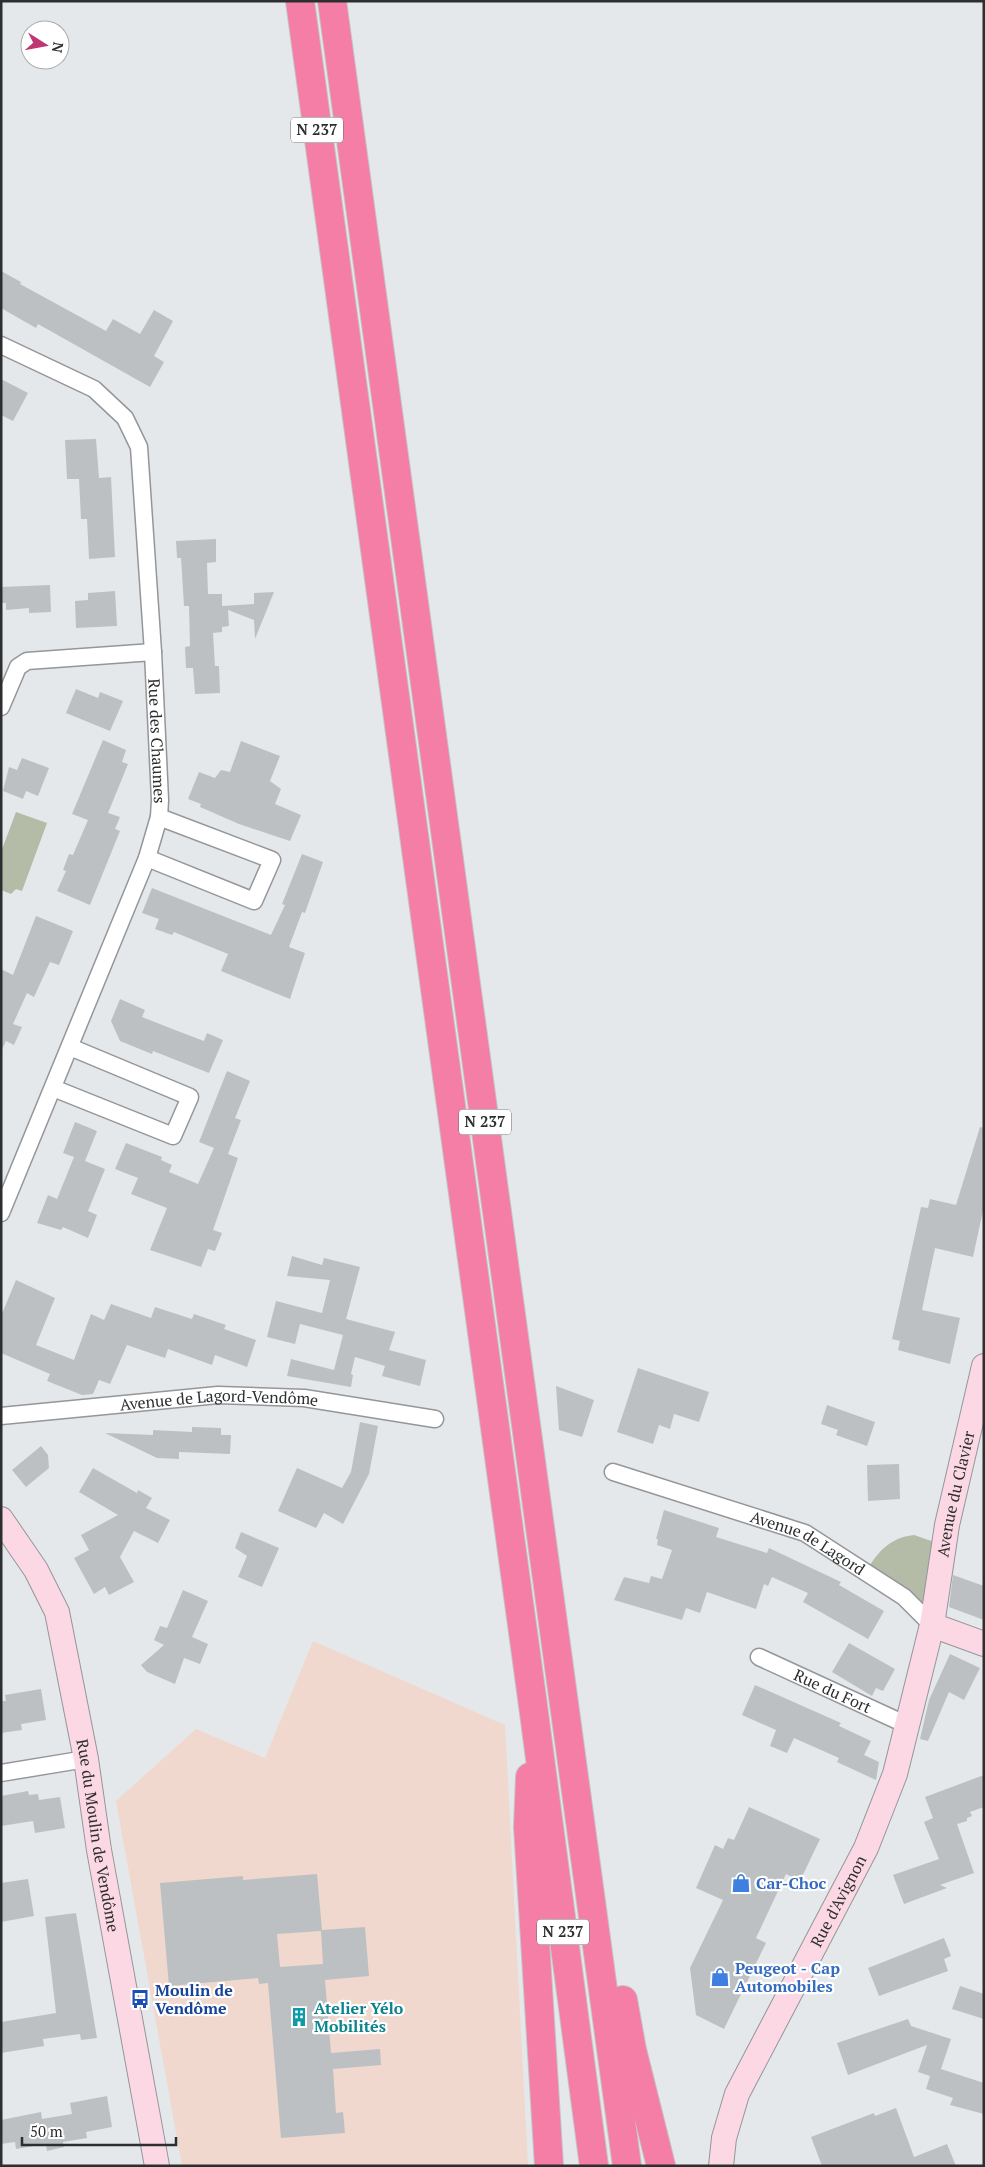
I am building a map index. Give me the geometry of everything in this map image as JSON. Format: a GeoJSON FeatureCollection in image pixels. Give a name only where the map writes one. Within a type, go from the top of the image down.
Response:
{"type":"FeatureCollection","features":[{"type":"Feature","properties":{"kind":"highway","name":"N 237"},"geometry":{"type":"LineString","coordinates":[[300,1],[344,334],[532,1698],[594,2166]]}},
{"type":"Feature","properties":{"kind":"highway","name":"N 237"},"geometry":{"type":"LineString","coordinates":[[332,1],[595,1916],[627,2166]]}},
{"type":"Feature","properties":{"kind":"highway"},"geometry":{"type":"LineString","coordinates":[[532,1698],[528,1827],[550,2166]]}},
{"type":"Feature","properties":{"kind":"highway"},"geometry":{"type":"LineString","coordinates":[[595,1916],[620,1978],[632,2050],[661,2166]]}},
{"type":"Feature","properties":{"kind":"street","name":"Rue des Chaumes"},"geometry":{"type":"LineString","coordinates":[[1,345],[94,389],[125,418],[139,448],[159,762],[159,817],[147,858],[1,1213]]}},
{"type":"Feature","properties":{"kind":"street"},"geometry":{"type":"LineString","coordinates":[[1,707],[18,667],[27,661],[153,652]]}},
{"type":"Feature","properties":{"kind":"street"},"geometry":{"type":"LineString","coordinates":[[147,858],[254,901],[272,860],[159,817]]}},
{"type":"Feature","properties":{"kind":"street"},"geometry":{"type":"LineString","coordinates":[[52,1088],[173,1136],[190,1097],[70,1047]]}},
{"type":"Feature","properties":{"kind":"street","name":"Avenue du Clavier"},"geometry":{"type":"LineString","coordinates":[[932,1625],[947,1525],[984,1366]]}},
{"type":"Feature","properties":{"kind":"street","name":"Avenue de Lagord-Vendôme"},"geometry":{"type":"LineString","coordinates":[[1,1416],[218,1395],[304,1398],[435,1419]]}},
{"type":"Feature","properties":{"kind":"street","name":"Avenue de Lagord"},"geometry":{"type":"LineString","coordinates":[[613,1472],[805,1533],[904,1597],[932,1625],[984,1644]]}},
{"type":"Feature","properties":{"kind":"street","name":"Rue du Moulin de Vendôme"},"geometry":{"type":"LineString","coordinates":[[1,1519],[36,1570],[57,1612],[86,1759],[99,1850],[157,2166]]}},
{"type":"Feature","properties":{"kind":"street","name":"Rue d'Avignon"},"geometry":{"type":"LineString","coordinates":[[721,2166],[724,2138],[737,2094],[866,1848],[895,1774],[932,1625]]}},
{"type":"Feature","properties":{"kind":"street","name":"Rue du Fort"},"geometry":{"type":"LineString","coordinates":[[759,1657],[907,1725]]}},
{"type":"Feature","properties":{"kind":"street"},"geometry":{"type":"LineString","coordinates":[[1,1773],[86,1759]]}},
{"type":"Feature","properties":{"kind":"shaded area"},"geometry":{"type":"Polygon","coordinates":[[[313,1641],[505,1725],[528,2166],[182,2166],[116,1801],[196,1729],[265,1758],[313,1641]]]}},
{"type":"Feature","properties":{"kind":"green space"},"geometry":{"type":"Polygon","coordinates":[[[16,812],[47,823],[22,891],[16,889],[11,894],[1,890],[1,852],[16,812]]]}},
{"type":"Feature","properties":{"kind":"green space"},"geometry":{"type":"Polygon","coordinates":[[[914,1535],[943,1545],[932,1625],[866,1571],[875,1557],[891,1542],[914,1535]]]}},
{"type":"Feature","properties":{"kind":"building"},"geometry":{"type":"Polygon","coordinates":[[[1,271],[21,282],[20,284],[106,331],[113,319],[140,334],[154,310],[173,321],[154,356],[164,362],[150,387],[38,324],[36,328],[1,308],[1,271]]]}},
{"type":"Feature","properties":{"kind":"building"},"geometry":{"type":"Polygon","coordinates":[[[1,379],[28,393],[13,421],[1,415],[1,379]]]}},
{"type":"Feature","properties":{"kind":"building"},"geometry":{"type":"Polygon","coordinates":[[[96,439],[99,478],[111,477],[115,557],[89,559],[87,519],[81,519],[79,479],[67,479],[65,440],[96,439]]]}},
{"type":"Feature","properties":{"kind":"building"},"geometry":{"type":"Polygon","coordinates":[[[216,539],[216,562],[207,563],[208,594],[222,594],[222,606],[254,604],[254,593],[274,592],[255,639],[254,620],[228,610],[229,626],[222,627],[222,632],[213,633],[215,666],[219,666],[220,693],[195,694],[193,668],[186,668],[185,647],[190,646],[189,606],[184,606],[181,558],[177,558],[176,541],[216,539]]]}},
{"type":"Feature","properties":{"kind":"building"},"geometry":{"type":"Polygon","coordinates":[[[50,585],[51,612],[29,613],[29,608],[6,610],[6,603],[1,603],[1,587],[50,585]]]}},
{"type":"Feature","properties":{"kind":"building"},"geometry":{"type":"Polygon","coordinates":[[[115,591],[117,626],[76,628],[75,601],[88,600],[88,593],[115,591]]]}},
{"type":"Feature","properties":{"kind":"building"},"geometry":{"type":"Polygon","coordinates":[[[76,689],[98,698],[100,692],[123,701],[110,731],[66,713],[76,689]]]}},
{"type":"Feature","properties":{"kind":"building"},"geometry":{"type":"Polygon","coordinates":[[[103,740],[126,750],[122,762],[128,764],[108,813],[120,817],[115,829],[120,831],[90,905],[57,891],[66,871],[63,870],[69,854],[73,855],[88,820],[72,814],[103,740]]]}},
{"type":"Feature","properties":{"kind":"building"},"geometry":{"type":"Polygon","coordinates":[[[241,741],[280,756],[270,781],[281,789],[275,804],[301,815],[290,841],[239,824],[200,807],[201,804],[188,799],[199,772],[215,778],[221,770],[230,772],[241,741]]]}},
{"type":"Feature","properties":{"kind":"building"},"geometry":{"type":"Polygon","coordinates":[[[22,758],[49,768],[38,796],[26,791],[23,799],[3,791],[9,767],[17,770],[22,758]]]}},
{"type":"Feature","properties":{"kind":"building"},"geometry":{"type":"Polygon","coordinates":[[[302,854],[323,862],[305,913],[302,912],[289,947],[305,953],[290,999],[221,971],[228,954],[174,932],[172,935],[155,929],[159,919],[142,913],[152,888],[271,935],[285,905],[282,904],[302,854]]]}},
{"type":"Feature","properties":{"kind":"building"},"geometry":{"type":"Polygon","coordinates":[[[36,916],[73,931],[59,965],[50,962],[34,997],[27,993],[13,1024],[22,1027],[14,1045],[6,1041],[1,1051],[1,969],[13,975],[36,916]]]}},
{"type":"Feature","properties":{"kind":"building"},"geometry":{"type":"Polygon","coordinates":[[[120,999],[145,1010],[142,1017],[204,1041],[207,1033],[223,1040],[209,1073],[153,1051],[152,1054],[120,1041],[111,1021],[120,999]]]}},
{"type":"Feature","properties":{"kind":"building"},"geometry":{"type":"Polygon","coordinates":[[[227,1071],[250,1081],[235,1118],[241,1120],[228,1154],[238,1158],[213,1230],[222,1233],[215,1251],[208,1249],[201,1267],[150,1250],[167,1208],[131,1194],[138,1178],[115,1169],[126,1143],[162,1157],[161,1160],[172,1165],[169,1172],[198,1184],[214,1148],[199,1142],[227,1071]]]}},
{"type":"Feature","properties":{"kind":"building"},"geometry":{"type":"Polygon","coordinates":[[[75,1122],[97,1131],[85,1161],[105,1169],[88,1211],[97,1215],[88,1238],[63,1227],[61,1230],[37,1223],[48,1195],[57,1199],[74,1157],[63,1153],[75,1122]]]}},
{"type":"Feature","properties":{"kind":"building"},"geometry":{"type":"Polygon","coordinates":[[[980,1127],[984,1128],[984,1206],[973,1257],[935,1248],[922,1310],[960,1318],[950,1364],[898,1350],[900,1341],[892,1339],[921,1207],[928,1208],[930,1199],[956,1205],[980,1127]]]}},
{"type":"Feature","properties":{"kind":"building"},"geometry":{"type":"Polygon","coordinates":[[[292,1256],[322,1265],[324,1258],[360,1267],[346,1319],[395,1332],[389,1350],[426,1360],[420,1386],[382,1376],[385,1366],[355,1357],[351,1374],[353,1375],[351,1387],[287,1376],[291,1359],[334,1370],[343,1335],[300,1324],[295,1344],[267,1337],[276,1301],[322,1313],[330,1280],[287,1276],[292,1256]]]}},
{"type":"Feature","properties":{"kind":"building"},"geometry":{"type":"Polygon","coordinates":[[[16,1280],[55,1298],[36,1345],[74,1360],[91,1314],[104,1320],[111,1304],[151,1318],[155,1307],[192,1319],[194,1314],[226,1325],[224,1329],[256,1340],[247,1367],[215,1355],[212,1365],[168,1349],[165,1358],[127,1345],[110,1384],[99,1380],[93,1394],[82,1395],[47,1381],[50,1374],[1,1353],[1,1316],[16,1280]]]}},
{"type":"Feature","properties":{"kind":"building"},"geometry":{"type":"Polygon","coordinates":[[[638,1368],[709,1392],[699,1422],[674,1414],[670,1429],[659,1425],[653,1444],[617,1432],[638,1368]]]}},
{"type":"Feature","properties":{"kind":"building"},"geometry":{"type":"Polygon","coordinates":[[[556,1386],[594,1400],[582,1437],[559,1430],[556,1386]]]}},
{"type":"Feature","properties":{"kind":"building"},"geometry":{"type":"Polygon","coordinates":[[[827,1405],[875,1422],[867,1446],[836,1435],[838,1430],[821,1424],[827,1405]]]}},
{"type":"Feature","properties":{"kind":"building"},"geometry":{"type":"Polygon","coordinates":[[[360,1422],[378,1426],[369,1474],[343,1524],[324,1513],[316,1528],[278,1511],[297,1468],[342,1488],[351,1472],[360,1422]]]}},
{"type":"Feature","properties":{"kind":"building"},"geometry":{"type":"Polygon","coordinates":[[[192,1427],[221,1428],[221,1435],[231,1435],[230,1454],[179,1452],[179,1459],[157,1458],[105,1433],[153,1435],[153,1430],[192,1432],[192,1427]]]}},
{"type":"Feature","properties":{"kind":"building"},"geometry":{"type":"Polygon","coordinates":[[[41,1446],[48,1455],[49,1468],[26,1487],[12,1470],[41,1446]]]}},
{"type":"Feature","properties":{"kind":"building"},"geometry":{"type":"Polygon","coordinates":[[[899,1464],[900,1499],[868,1501],[867,1465],[899,1464]]]}},
{"type":"Feature","properties":{"kind":"building"},"geometry":{"type":"Polygon","coordinates":[[[93,1468],[137,1493],[138,1490],[152,1498],[146,1508],[170,1520],[158,1543],[134,1531],[120,1557],[134,1582],[109,1595],[105,1587],[94,1594],[74,1558],[89,1550],[81,1535],[118,1515],[79,1492],[93,1468]]]}},
{"type":"Feature","properties":{"kind":"building"},"geometry":{"type":"Polygon","coordinates":[[[664,1510],[719,1528],[716,1537],[767,1553],[769,1548],[841,1582],[839,1585],[884,1611],[868,1639],[803,1602],[808,1593],[772,1577],[768,1586],[764,1584],[756,1609],[707,1592],[700,1613],[686,1608],[682,1620],[614,1600],[624,1577],[649,1583],[651,1576],[662,1579],[672,1550],[657,1545],[658,1539],[656,1539],[664,1510]]]}},
{"type":"Feature","properties":{"kind":"building"},"geometry":{"type":"Polygon","coordinates":[[[241,1532],[279,1548],[262,1587],[238,1577],[247,1556],[235,1548],[241,1532]]]}},
{"type":"Feature","properties":{"kind":"building"},"geometry":{"type":"Polygon","coordinates":[[[953,1575],[984,1586],[984,1620],[949,1607],[953,1575]]]}},
{"type":"Feature","properties":{"kind":"building"},"geometry":{"type":"Polygon","coordinates":[[[183,1590],[208,1601],[192,1637],[208,1644],[200,1664],[184,1658],[175,1684],[147,1672],[141,1665],[164,1645],[154,1640],[160,1626],[167,1628],[183,1590]]]}},
{"type":"Feature","properties":{"kind":"building"},"geometry":{"type":"Polygon","coordinates":[[[849,1643],[895,1669],[883,1691],[876,1688],[872,1696],[832,1672],[849,1643]]]}},
{"type":"Feature","properties":{"kind":"building"},"geometry":{"type":"Polygon","coordinates":[[[950,1654],[980,1668],[964,1700],[949,1692],[928,1741],[920,1739],[929,1700],[950,1654]]]}},
{"type":"Feature","properties":{"kind":"building"},"geometry":{"type":"Polygon","coordinates":[[[755,1685],[841,1723],[839,1726],[871,1741],[864,1755],[879,1762],[876,1780],[837,1762],[839,1758],[794,1738],[787,1753],[770,1746],[776,1730],[742,1715],[755,1685]]]}},
{"type":"Feature","properties":{"kind":"building"},"geometry":{"type":"Polygon","coordinates":[[[41,1689],[46,1720],[21,1724],[22,1730],[1,1733],[1,1701],[6,1701],[5,1695],[41,1689]]]}},
{"type":"Feature","properties":{"kind":"building"},"geometry":{"type":"Polygon","coordinates":[[[984,1775],[984,1807],[970,1812],[972,1816],[967,1818],[967,1821],[957,1824],[974,1873],[940,1885],[947,1888],[904,1904],[893,1875],[939,1859],[924,1822],[933,1818],[925,1797],[984,1775]]]}},
{"type":"Feature","properties":{"kind":"building"},"geometry":{"type":"Polygon","coordinates":[[[28,1791],[29,1795],[38,1794],[39,1800],[60,1797],[65,1828],[35,1833],[33,1821],[1,1826],[1,1796],[28,1791]]]}},
{"type":"Feature","properties":{"kind":"building"},"geometry":{"type":"Polygon","coordinates":[[[749,1807],[820,1839],[800,1881],[786,1874],[756,1938],[766,1943],[724,2029],[696,2015],[690,1968],[723,1900],[696,1888],[715,1845],[723,1849],[728,1838],[734,1840],[749,1807]]]}},
{"type":"Feature","properties":{"kind":"building","name":"Atelier Yélo Mobilités"},"geometry":{"type":"Polygon","coordinates":[[[317,1874],[322,1930],[365,1927],[369,1976],[325,1980],[331,2053],[380,2049],[381,2065],[333,2069],[336,2113],[343,2112],[345,2133],[281,2138],[268,1983],[259,1984],[258,1978],[169,1986],[160,1883],[243,1876],[243,1880],[317,1874]],[[321,1931],[277,1934],[280,1967],[323,1964],[321,1931]]]}},
{"type":"Feature","properties":{"kind":"building"},"geometry":{"type":"Polygon","coordinates":[[[28,1879],[34,1916],[1,1922],[1,1883],[28,1879]]]}},
{"type":"Feature","properties":{"kind":"building"},"geometry":{"type":"Polygon","coordinates":[[[76,1913],[97,2038],[81,2040],[80,2034],[43,2039],[44,2046],[1,2053],[1,2022],[56,2013],[45,1917],[76,1913]]]}},
{"type":"Feature","properties":{"kind":"building"},"geometry":{"type":"Polygon","coordinates":[[[944,1938],[951,1956],[944,1959],[948,1971],[879,1996],[868,1968],[944,1938]]]}},
{"type":"Feature","properties":{"kind":"building"},"geometry":{"type":"Polygon","coordinates":[[[960,1986],[984,1994],[984,2019],[952,2009],[960,1986]]]}},
{"type":"Feature","properties":{"kind":"building"},"geometry":{"type":"Polygon","coordinates":[[[908,2019],[911,2026],[951,2039],[941,2069],[984,2083],[984,2114],[950,2105],[953,2098],[926,2089],[930,2076],[918,2072],[927,2045],[848,2075],[837,2043],[908,2019]]]}},
{"type":"Feature","properties":{"kind":"building"},"geometry":{"type":"Polygon","coordinates":[[[107,2096],[112,2127],[86,2132],[87,2138],[63,2142],[64,2147],[47,2151],[46,2144],[16,2149],[15,2142],[1,2144],[1,2120],[41,2112],[42,2119],[72,2114],[70,2103],[107,2096]]]}},
{"type":"Feature","properties":{"kind":"building"},"geometry":{"type":"Polygon","coordinates":[[[896,2108],[914,2157],[947,2144],[956,2166],[822,2166],[811,2137],[874,2113],[875,2116],[896,2108]]]}},
{"type":"Feature","properties":{"kind":"place","name":"Car-Choc"},"geometry":{"type":"Point","coordinates":[741,1883]}},
{"type":"Feature","properties":{"kind":"place","name":"Peugeot - Cap Automobiles"},"geometry":{"type":"Point","coordinates":[720,1977]}},
{"type":"Feature","properties":{"kind":"place","name":"Moulin de Vendôme"},"geometry":{"type":"Point","coordinates":[140,1999]}},
{"type":"Feature","properties":{"kind":"place","name":"Atelier Yélo Mobilités"},"geometry":{"type":"Point","coordinates":[299,2017]}}]}
